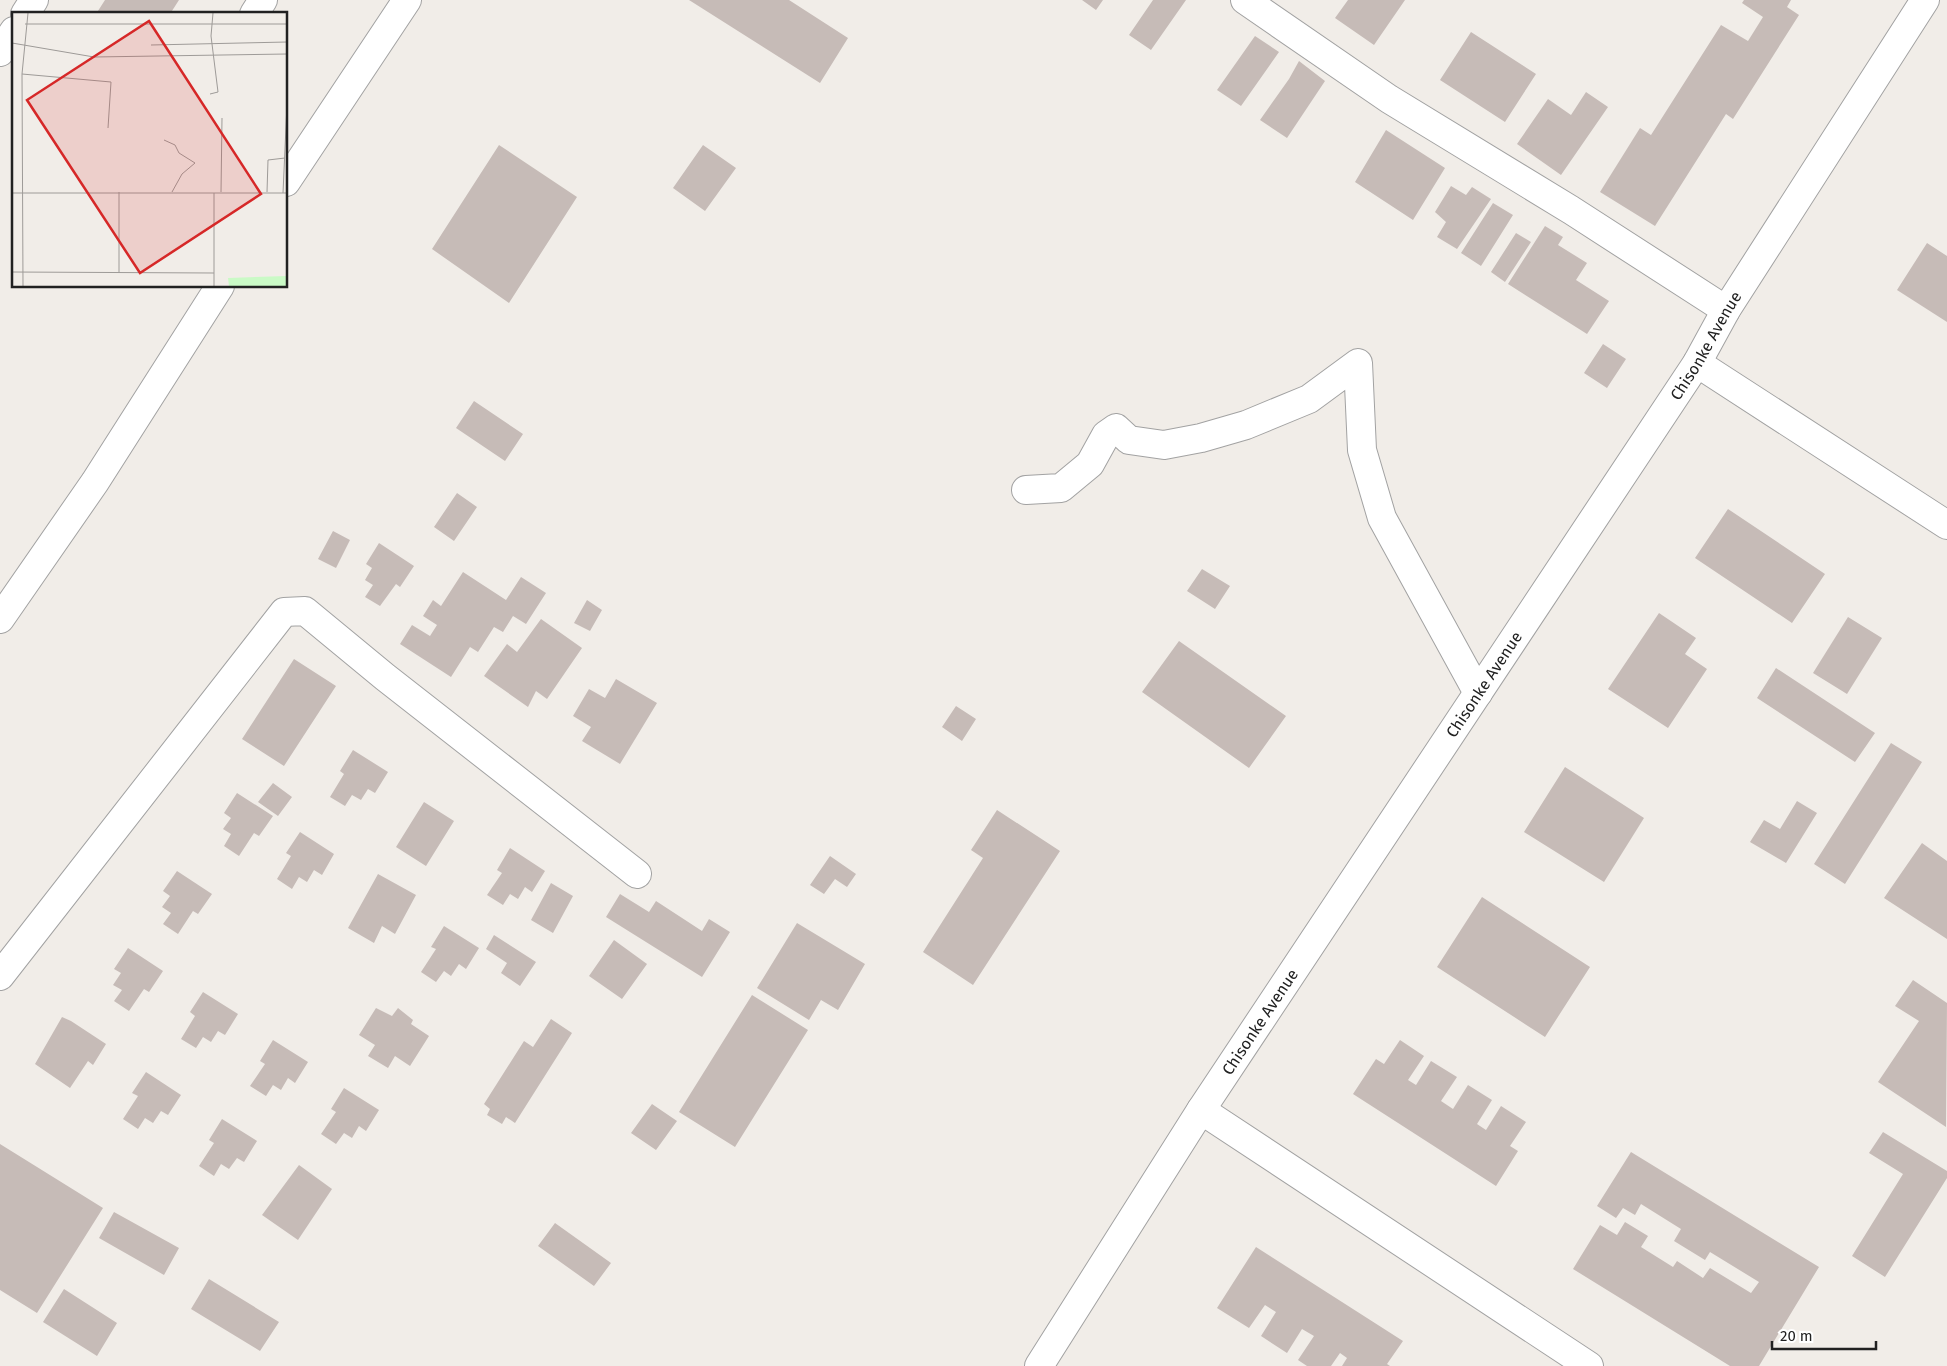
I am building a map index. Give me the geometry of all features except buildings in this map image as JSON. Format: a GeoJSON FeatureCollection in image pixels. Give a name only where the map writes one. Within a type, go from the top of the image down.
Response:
{"type":"FeatureCollection","features":[{"type":"Feature","properties":{"kind":"street"},"geometry":{"type":"LineString","coordinates":[[26,12],[34,0]]}},
{"type":"Feature","properties":{"kind":"street"},"geometry":{"type":"LineString","coordinates":[[255,12],[263,0]]}},
{"type":"Feature","properties":{"kind":"street"},"geometry":{"type":"LineString","coordinates":[[288,179],[407,0]]}},
{"type":"Feature","properties":{"kind":"street"},"geometry":{"type":"LineString","coordinates":[[1245,0],[1389,99],[1571,210],[1726,310]]}},
{"type":"Feature","properties":{"kind":"street","name":"Chisonke Avenue"},"geometry":{"type":"LineString","coordinates":[[1039,1366],[1201,1110],[1697,363],[1726,310],[1925,0]]}},
{"type":"Feature","properties":{"kind":"street"},"geometry":{"type":"LineString","coordinates":[[0,52],[12,34]]}},
{"type":"Feature","properties":{"kind":"street"},"geometry":{"type":"LineString","coordinates":[[0,619],[95,482],[219,288]]}},
{"type":"Feature","properties":{"kind":"street"},"geometry":{"type":"LineString","coordinates":[[1026,490],[1061,488],[1090,464],[1106,435],[1116,428],[1129,440],[1164,445],[1201,438],[1246,425],[1309,399],[1358,363],[1362,450],[1382,518],[1478,693]]}},
{"type":"Feature","properties":{"kind":"street"},"geometry":{"type":"LineString","coordinates":[[1697,363],[1947,525]]}},
{"type":"Feature","properties":{"kind":"street"},"geometry":{"type":"LineString","coordinates":[[0,976],[284,612],[305,611],[385,677],[637,874]]}},
{"type":"Feature","properties":{"kind":"street"},"geometry":{"type":"LineString","coordinates":[[1201,1110],[1589,1366]]}}]}
